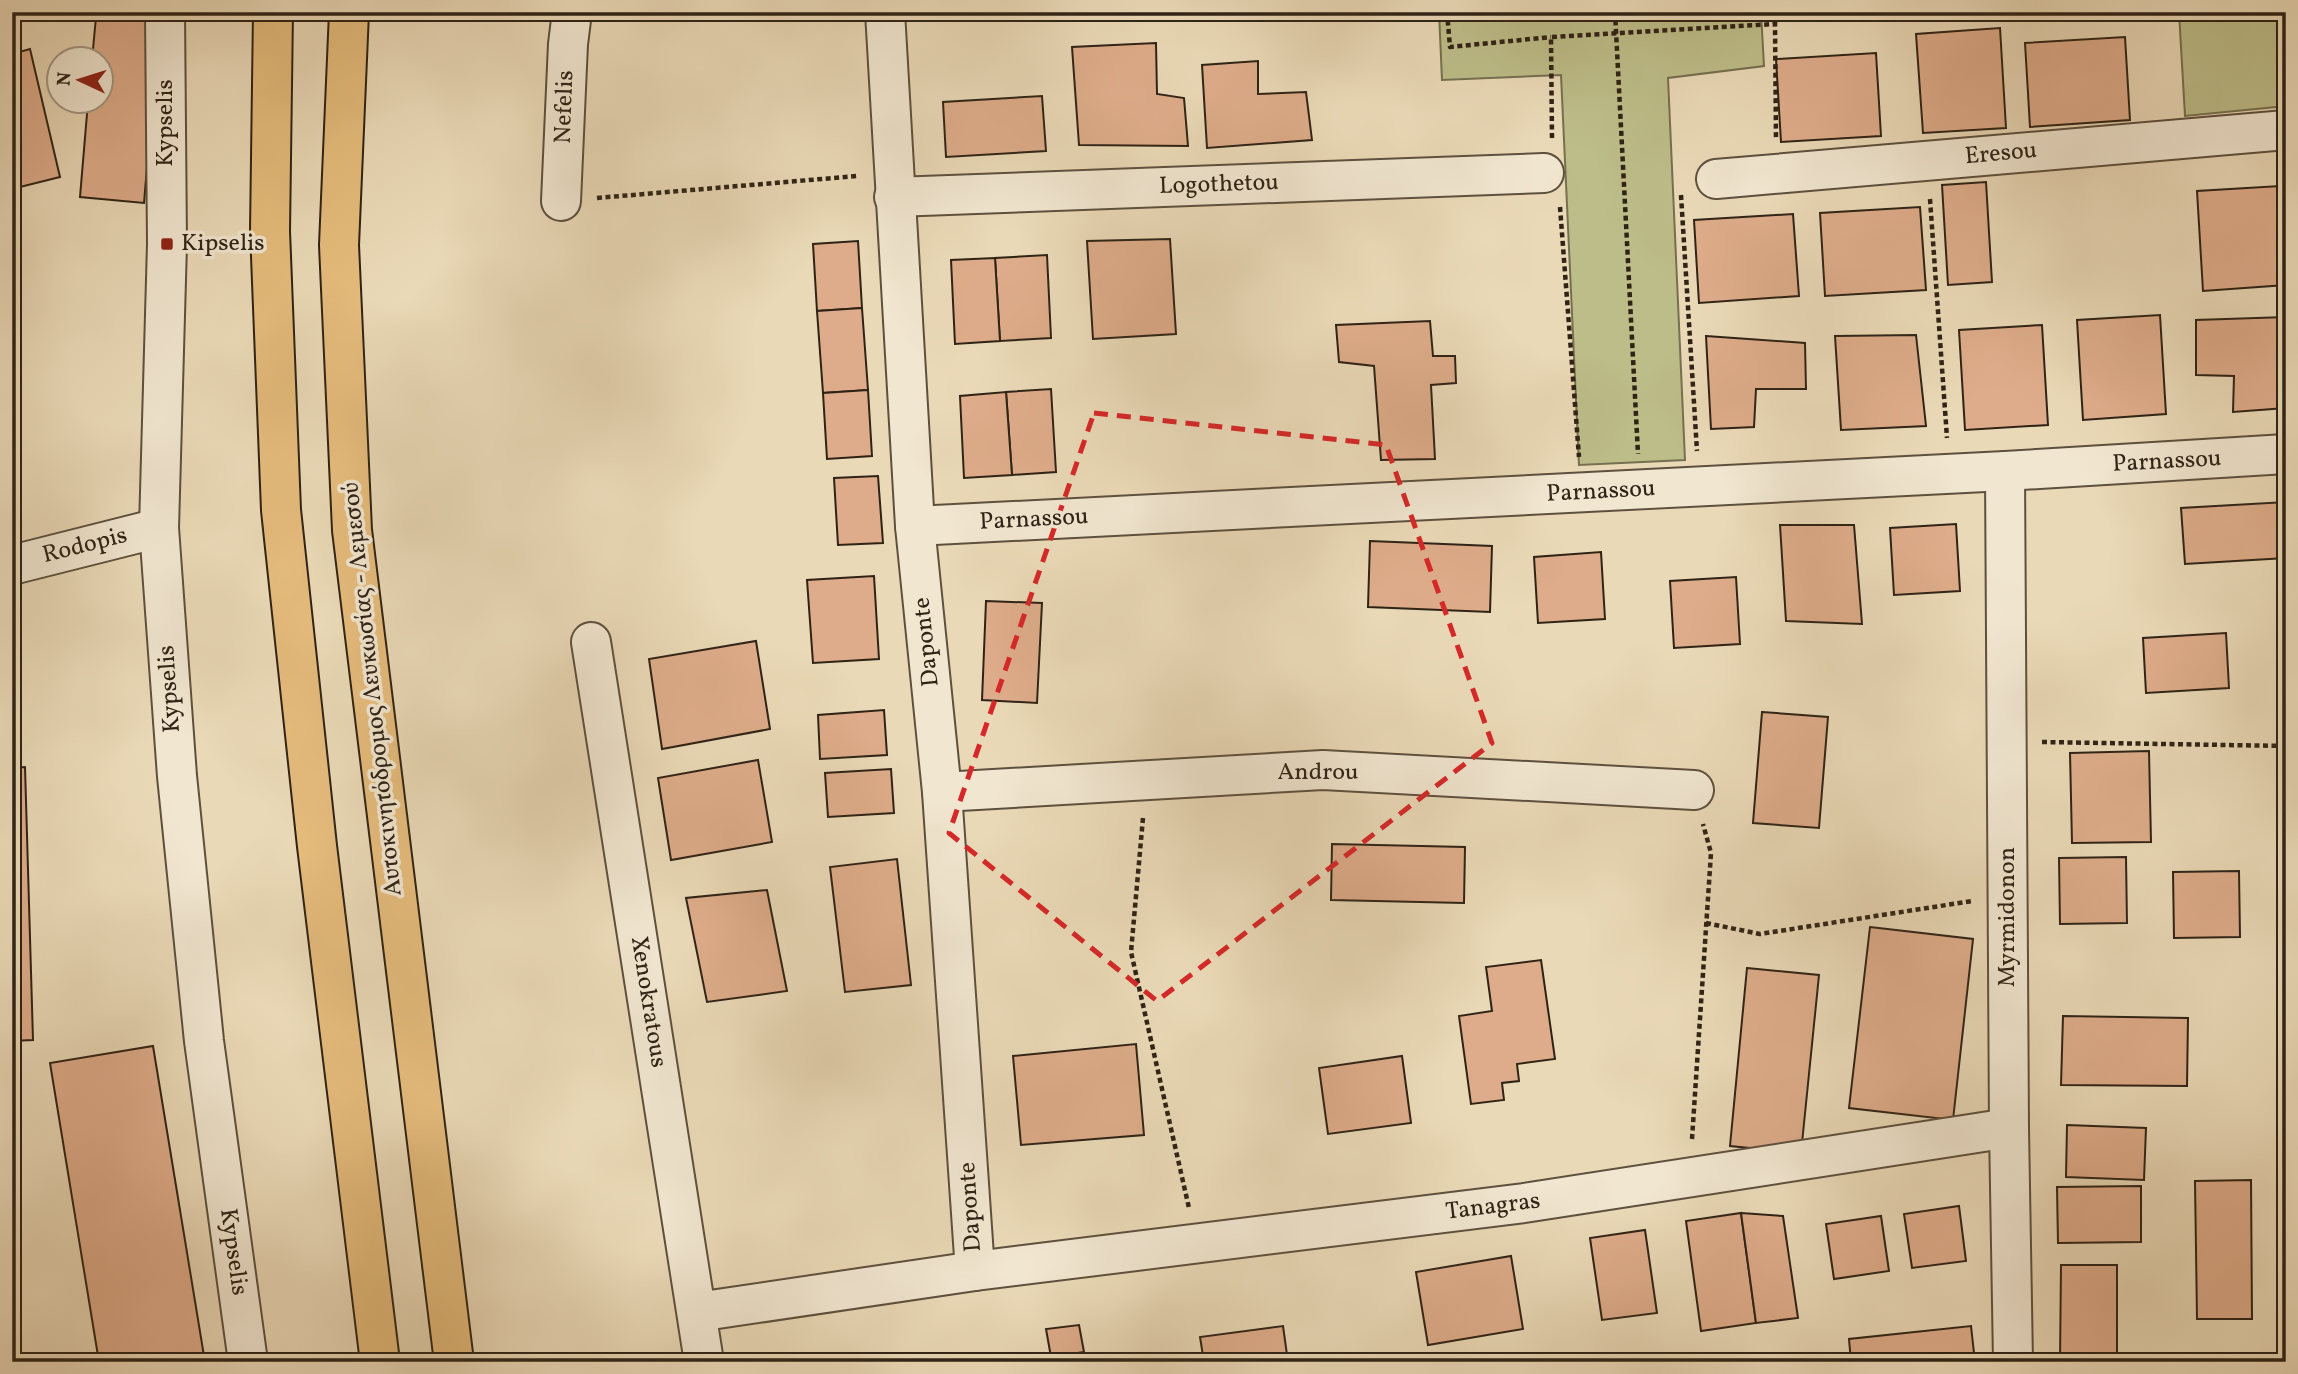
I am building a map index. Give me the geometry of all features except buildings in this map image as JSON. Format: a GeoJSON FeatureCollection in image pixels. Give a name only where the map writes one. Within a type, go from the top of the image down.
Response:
{"type":"FeatureCollection","features":[{"type":"Feature","properties":{"kind":"highway"},"geometry":{"type":"LineString","coordinates":[[273,12],[270,231],[281,510],[318,860],[380,1362]]}},
{"type":"Feature","properties":{"kind":"highway","name":"Αυτοκινητόδρομος Λευκωσίας - Λεμεσού"},"geometry":{"type":"LineString","coordinates":[[349,12],[340,245],[352,530],[454,1362]]}},
{"type":"Feature","properties":{"kind":"street","name":"Kypselis"},"geometry":{"type":"LineString","coordinates":[[165,12],[167,244],[159,528],[177,776],[204,1041],[248,1362]]}},
{"type":"Feature","properties":{"kind":"street","name":"Nefelis"},"geometry":{"type":"LineString","coordinates":[[561,201],[568,44],[572,12]]}},
{"type":"Feature","properties":{"kind":"street","name":"Daponte"},"geometry":{"type":"LineString","coordinates":[[884,12],[915,526],[942,792],[975,1270]]}},
{"type":"Feature","properties":{"kind":"street","name":"Eresou"},"geometry":{"type":"LineString","coordinates":[[1716,178],[2286,130]]}},
{"type":"Feature","properties":{"kind":"street","name":"Logothetou"},"geometry":{"type":"LineString","coordinates":[[893,184],[1544,173]]}},
{"type":"Feature","properties":{"kind":"street","name":"Parnassou"},"geometry":{"type":"LineString","coordinates":[[915,526],[1950,474],[2286,454]]}},
{"type":"Feature","properties":{"kind":"street","name":"Myrmidonon"},"geometry":{"type":"LineString","coordinates":[[2005,471],[2013,1362]]}},
{"type":"Feature","properties":{"kind":"street","name":"Rodopis"},"geometry":{"type":"LineString","coordinates":[[12,565],[159,528]]}},
{"type":"Feature","properties":{"kind":"street","name":"Xenokratous"},"geometry":{"type":"LineString","coordinates":[[591,642],[704,1362]]}},
{"type":"Feature","properties":{"kind":"street","name":"Androu"},"geometry":{"type":"LineString","coordinates":[[942,792],[1323,770],[1694,790]]}},
{"type":"Feature","properties":{"kind":"street","name":"Tanagras"},"geometry":{"type":"LineString","coordinates":[[697,1312],[975,1270],[1524,1203],[2009,1128]]}},
{"type":"Feature","properties":{"kind":"path"},"geometry":{"type":"LineString","coordinates":[[1447,12],[1450,47],[1551,37],[1775,24]]}},
{"type":"Feature","properties":{"kind":"path"},"geometry":{"type":"LineString","coordinates":[[1615,12],[1640,490]]}},
{"type":"Feature","properties":{"kind":"path"},"geometry":{"type":"LineString","coordinates":[[1775,12],[1776,174]]}},
{"type":"Feature","properties":{"kind":"path"},"geometry":{"type":"LineString","coordinates":[[1551,37],[1552,147],[1544,173],[1558,192],[1581,492]]}},
{"type":"Feature","properties":{"kind":"path"},"geometry":{"type":"LineString","coordinates":[[1927,161],[1950,474]]}},
{"type":"Feature","properties":{"kind":"path"},"geometry":{"type":"LineString","coordinates":[[1699,487],[1681,195],[1716,178]]}},
{"type":"Feature","properties":{"kind":"path"},"geometry":{"type":"LineString","coordinates":[[561,201],[893,184]]}},
{"type":"Feature","properties":{"kind":"path"},"geometry":{"type":"LineString","coordinates":[[2006,742],[2286,746]]}},
{"type":"Feature","properties":{"kind":"path"},"geometry":{"type":"LineString","coordinates":[[1146,780],[1131,952],[1197,1243]]}},
{"type":"Feature","properties":{"kind":"path"},"geometry":{"type":"LineString","coordinates":[[1689,1178],[1711,853],[1694,790]]}},
{"type":"Feature","properties":{"kind":"path"},"geometry":{"type":"LineString","coordinates":[[1706,923],[1760,934],[2007,895]]}},
{"type":"Feature","properties":{"kind":"highlighted area"},"geometry":{"type":"Polygon","coordinates":[[[1094,413],[1386,445],[1492,743],[1157,1001],[949,833],[1094,413]]]}},
{"type":"Feature","properties":{"kind":"green space"},"geometry":{"type":"Polygon","coordinates":[[[1439,12],[1761,12],[1764,66],[1668,78],[1685,460],[1579,465],[1561,75],[1442,80],[1439,12]]]}},
{"type":"Feature","properties":{"kind":"green space"},"geometry":{"type":"Polygon","coordinates":[[[2179,12],[2286,12],[2286,106],[2185,116],[2179,12]]]}},
{"type":"Feature","properties":{"kind":"place","name":"Kipselis"},"geometry":{"type":"Point","coordinates":[167,244]}}]}
